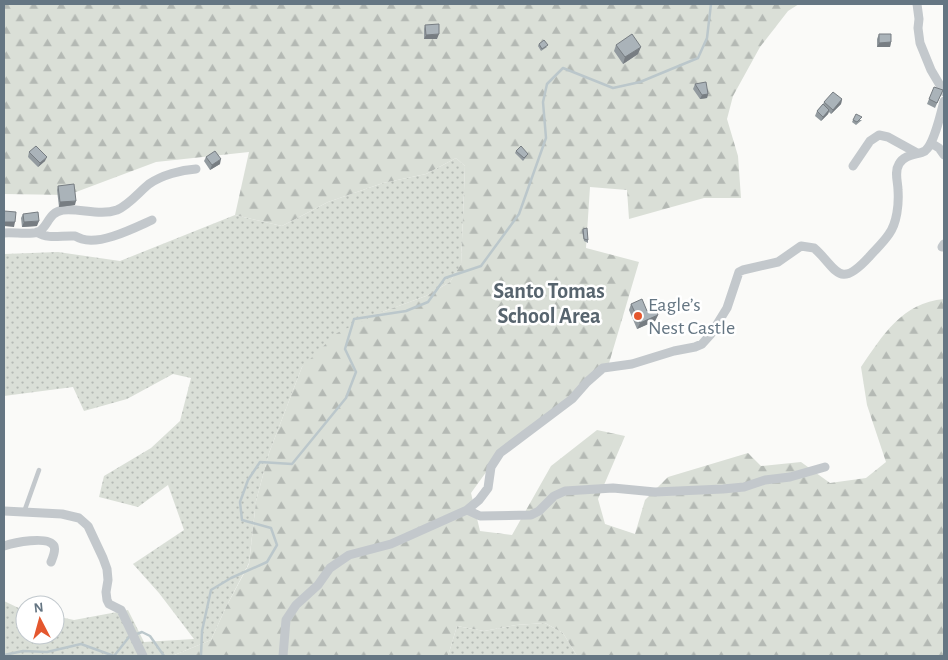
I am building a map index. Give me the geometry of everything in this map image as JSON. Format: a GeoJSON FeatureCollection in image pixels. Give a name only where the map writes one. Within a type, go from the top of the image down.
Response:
{"type":"FeatureCollection","features":[{"type":"Feature","properties":{"kind":"street"},"geometry":{"type":"LineString","coordinates":[[917,4],[920,42],[931,70],[944,92]]}},
{"type":"Feature","properties":{"kind":"street"},"geometry":{"type":"LineString","coordinates":[[282,656],[286,620],[290,613],[296,605],[313,591],[330,568],[340,559],[363,550],[391,544],[467,510],[479,500],[488,488],[490,467],[500,453],[572,399],[603,368],[632,364],[702,344],[711,334],[727,308],[738,272],[778,262],[801,246],[814,248],[832,270],[837,273],[848,274],[860,266],[890,234],[896,215],[899,192],[897,167],[900,162],[917,152],[925,151],[931,143],[944,102]]}},
{"type":"Feature","properties":{"kind":"street"},"geometry":{"type":"LineString","coordinates":[[853,166],[870,141],[879,135],[888,137],[917,152]]}},
{"type":"Feature","properties":{"kind":"street"},"geometry":{"type":"LineString","coordinates":[[931,143],[944,154]]}},
{"type":"Feature","properties":{"kind":"street"},"geometry":{"type":"LineString","coordinates":[[37,232],[57,212],[65,210],[103,212],[116,210],[150,183],[160,178],[196,169]]}},
{"type":"Feature","properties":{"kind":"street"},"geometry":{"type":"LineString","coordinates":[[4,233],[37,232],[47,237],[75,236],[82,239],[95,239],[121,234],[152,220]]}},
{"type":"Feature","properties":{"kind":"street"},"geometry":{"type":"LineString","coordinates":[[467,510],[480,516],[535,514],[554,496],[565,491],[613,488],[655,492],[723,489],[744,487],[765,480],[790,477],[805,473],[814,468],[825,467]]}},
{"type":"Feature","properties":{"kind":"street"},"geometry":{"type":"LineString","coordinates":[[4,512],[62,514],[79,518],[88,526],[107,569],[107,600],[109,604],[120,610],[143,656]]}},
{"type":"Feature","properties":{"kind":"street"},"geometry":{"type":"LineString","coordinates":[[4,546],[27,541],[48,542],[54,549],[51,562]]}},
{"type":"Feature","properties":{"kind":"lane"},"geometry":{"type":"LineString","coordinates":[[24,512],[39,470]]}},
{"type":"Feature","properties":{"kind":"green space"},"geometry":{"type":"Polygon","coordinates":[[[4,4],[799,4],[788,11],[760,47],[733,96],[727,119],[738,156],[741,198],[704,198],[629,219],[627,190],[590,187],[586,248],[639,262],[607,370],[497,457],[471,493],[480,531],[512,535],[551,466],[597,430],[625,436],[598,499],[605,524],[635,534],[645,500],[668,477],[748,453],[761,466],[801,462],[830,483],[866,478],[886,462],[867,405],[861,367],[877,343],[895,322],[916,307],[944,299],[944,656],[577,656],[563,633],[545,623],[516,625],[484,631],[457,626],[448,656],[172,656],[211,640],[249,564],[256,501],[269,453],[302,367],[337,333],[382,312],[426,296],[450,282],[461,264],[465,166],[456,158],[426,174],[383,183],[328,202],[282,226],[235,215],[249,152],[156,162],[68,195],[4,194],[4,4]]]}},
{"type":"Feature","properties":{"kind":"green space"},"geometry":{"type":"Polygon","coordinates":[[[456,158],[465,166],[461,264],[450,282],[426,296],[382,312],[302,367],[269,453],[256,501],[249,563],[211,640],[172,656],[4,656],[4,601],[15,606],[15,645],[65,645],[65,618],[74,620],[128,610],[144,642],[194,639],[159,593],[133,564],[184,530],[168,485],[138,507],[99,497],[104,476],[151,448],[180,421],[191,378],[173,374],[127,399],[84,411],[73,387],[4,396],[4,254],[58,252],[120,261],[235,215],[282,226],[328,202],[383,183],[426,174],[456,158]]]}},
{"type":"Feature","properties":{"kind":"green space"},"geometry":{"type":"Polygon","coordinates":[[[545,623],[563,633],[577,656],[448,656],[457,626],[484,631],[516,625],[545,623]]]}},
{"type":"Feature","properties":{"kind":"building"},"geometry":{"type":"Polygon","coordinates":[[[439,24],[439,34],[426,35],[425,25],[439,24]]]}},
{"type":"Feature","properties":{"kind":"building"},"geometry":{"type":"Polygon","coordinates":[[[632,34],[641,47],[625,57],[616,45],[632,34]]]}},
{"type":"Feature","properties":{"kind":"building"},"geometry":{"type":"Polygon","coordinates":[[[879,34],[891,34],[891,42],[879,43],[879,34]]]}},
{"type":"Feature","properties":{"kind":"building"},"geometry":{"type":"Polygon","coordinates":[[[544,40],[548,45],[542,49],[539,44],[544,40]]]}},
{"type":"Feature","properties":{"kind":"building"},"geometry":{"type":"Polygon","coordinates":[[[706,82],[708,94],[702,95],[695,84],[706,82]]]}},
{"type":"Feature","properties":{"kind":"building"},"geometry":{"type":"Polygon","coordinates":[[[934,87],[943,90],[937,103],[929,99],[934,87]]]}},
{"type":"Feature","properties":{"kind":"building"},"geometry":{"type":"Polygon","coordinates":[[[833,92],[842,99],[833,110],[824,102],[833,92]]]}},
{"type":"Feature","properties":{"kind":"building"},"geometry":{"type":"Polygon","coordinates":[[[823,104],[829,110],[823,117],[817,111],[823,104]]]}},
{"type":"Feature","properties":{"kind":"building"},"geometry":{"type":"Polygon","coordinates":[[[856,114],[862,117],[857,122],[853,120],[856,114]]]}},
{"type":"Feature","properties":{"kind":"building"},"geometry":{"type":"Polygon","coordinates":[[[36,146],[47,157],[40,163],[29,152],[36,146]]]}},
{"type":"Feature","properties":{"kind":"building"},"geometry":{"type":"Polygon","coordinates":[[[521,146],[528,154],[524,158],[516,151],[521,146]]]}},
{"type":"Feature","properties":{"kind":"building"},"geometry":{"type":"Polygon","coordinates":[[[215,151],[221,159],[212,165],[206,157],[215,151]]]}},
{"type":"Feature","properties":{"kind":"building"},"geometry":{"type":"Polygon","coordinates":[[[74,184],[76,201],[60,202],[58,186],[74,184]]]}},
{"type":"Feature","properties":{"kind":"building"},"geometry":{"type":"Polygon","coordinates":[[[4,211],[16,212],[15,222],[4,222],[4,211]]]}},
{"type":"Feature","properties":{"kind":"building"},"geometry":{"type":"Polygon","coordinates":[[[38,212],[39,221],[24,222],[23,214],[38,212]]]}},
{"type":"Feature","properties":{"kind":"building"},"geometry":{"type":"Polygon","coordinates":[[[587,228],[588,240],[584,239],[583,229],[587,228]]]}},
{"type":"Feature","properties":{"kind":"building"},"geometry":{"type":"Polygon","coordinates":[[[642,299],[647,311],[655,307],[658,315],[640,323],[631,304],[642,299]]]}},
{"type":"Feature","properties":{"kind":"waterway"},"geometry":{"type":"LineString","coordinates":[[201,656],[202,631],[211,590],[231,578],[267,562],[277,545],[271,528],[242,520],[240,502],[248,480],[260,462],[292,464],[346,398],[356,372],[345,349],[354,319],[406,311],[428,302],[445,278],[481,266],[519,214],[546,138],[543,102],[547,84],[563,68],[613,88],[640,82],[698,58],[707,38],[711,4]]}},
{"type":"Feature","properties":{"kind":"waterway"},"geometry":{"type":"LineString","coordinates":[[4,655],[23,651],[47,652],[81,644],[114,656],[129,637],[142,632],[150,636],[164,656]]}},
{"type":"Feature","properties":{"kind":"place","name":"Eagle’s Nest Castle"},"geometry":{"type":"Point","coordinates":[638,316]}},
{"type":"Feature","properties":{"kind":"district","name":"Santo Tomas School Area"},"geometry":{"type":"Point","coordinates":[549,302]}}]}
